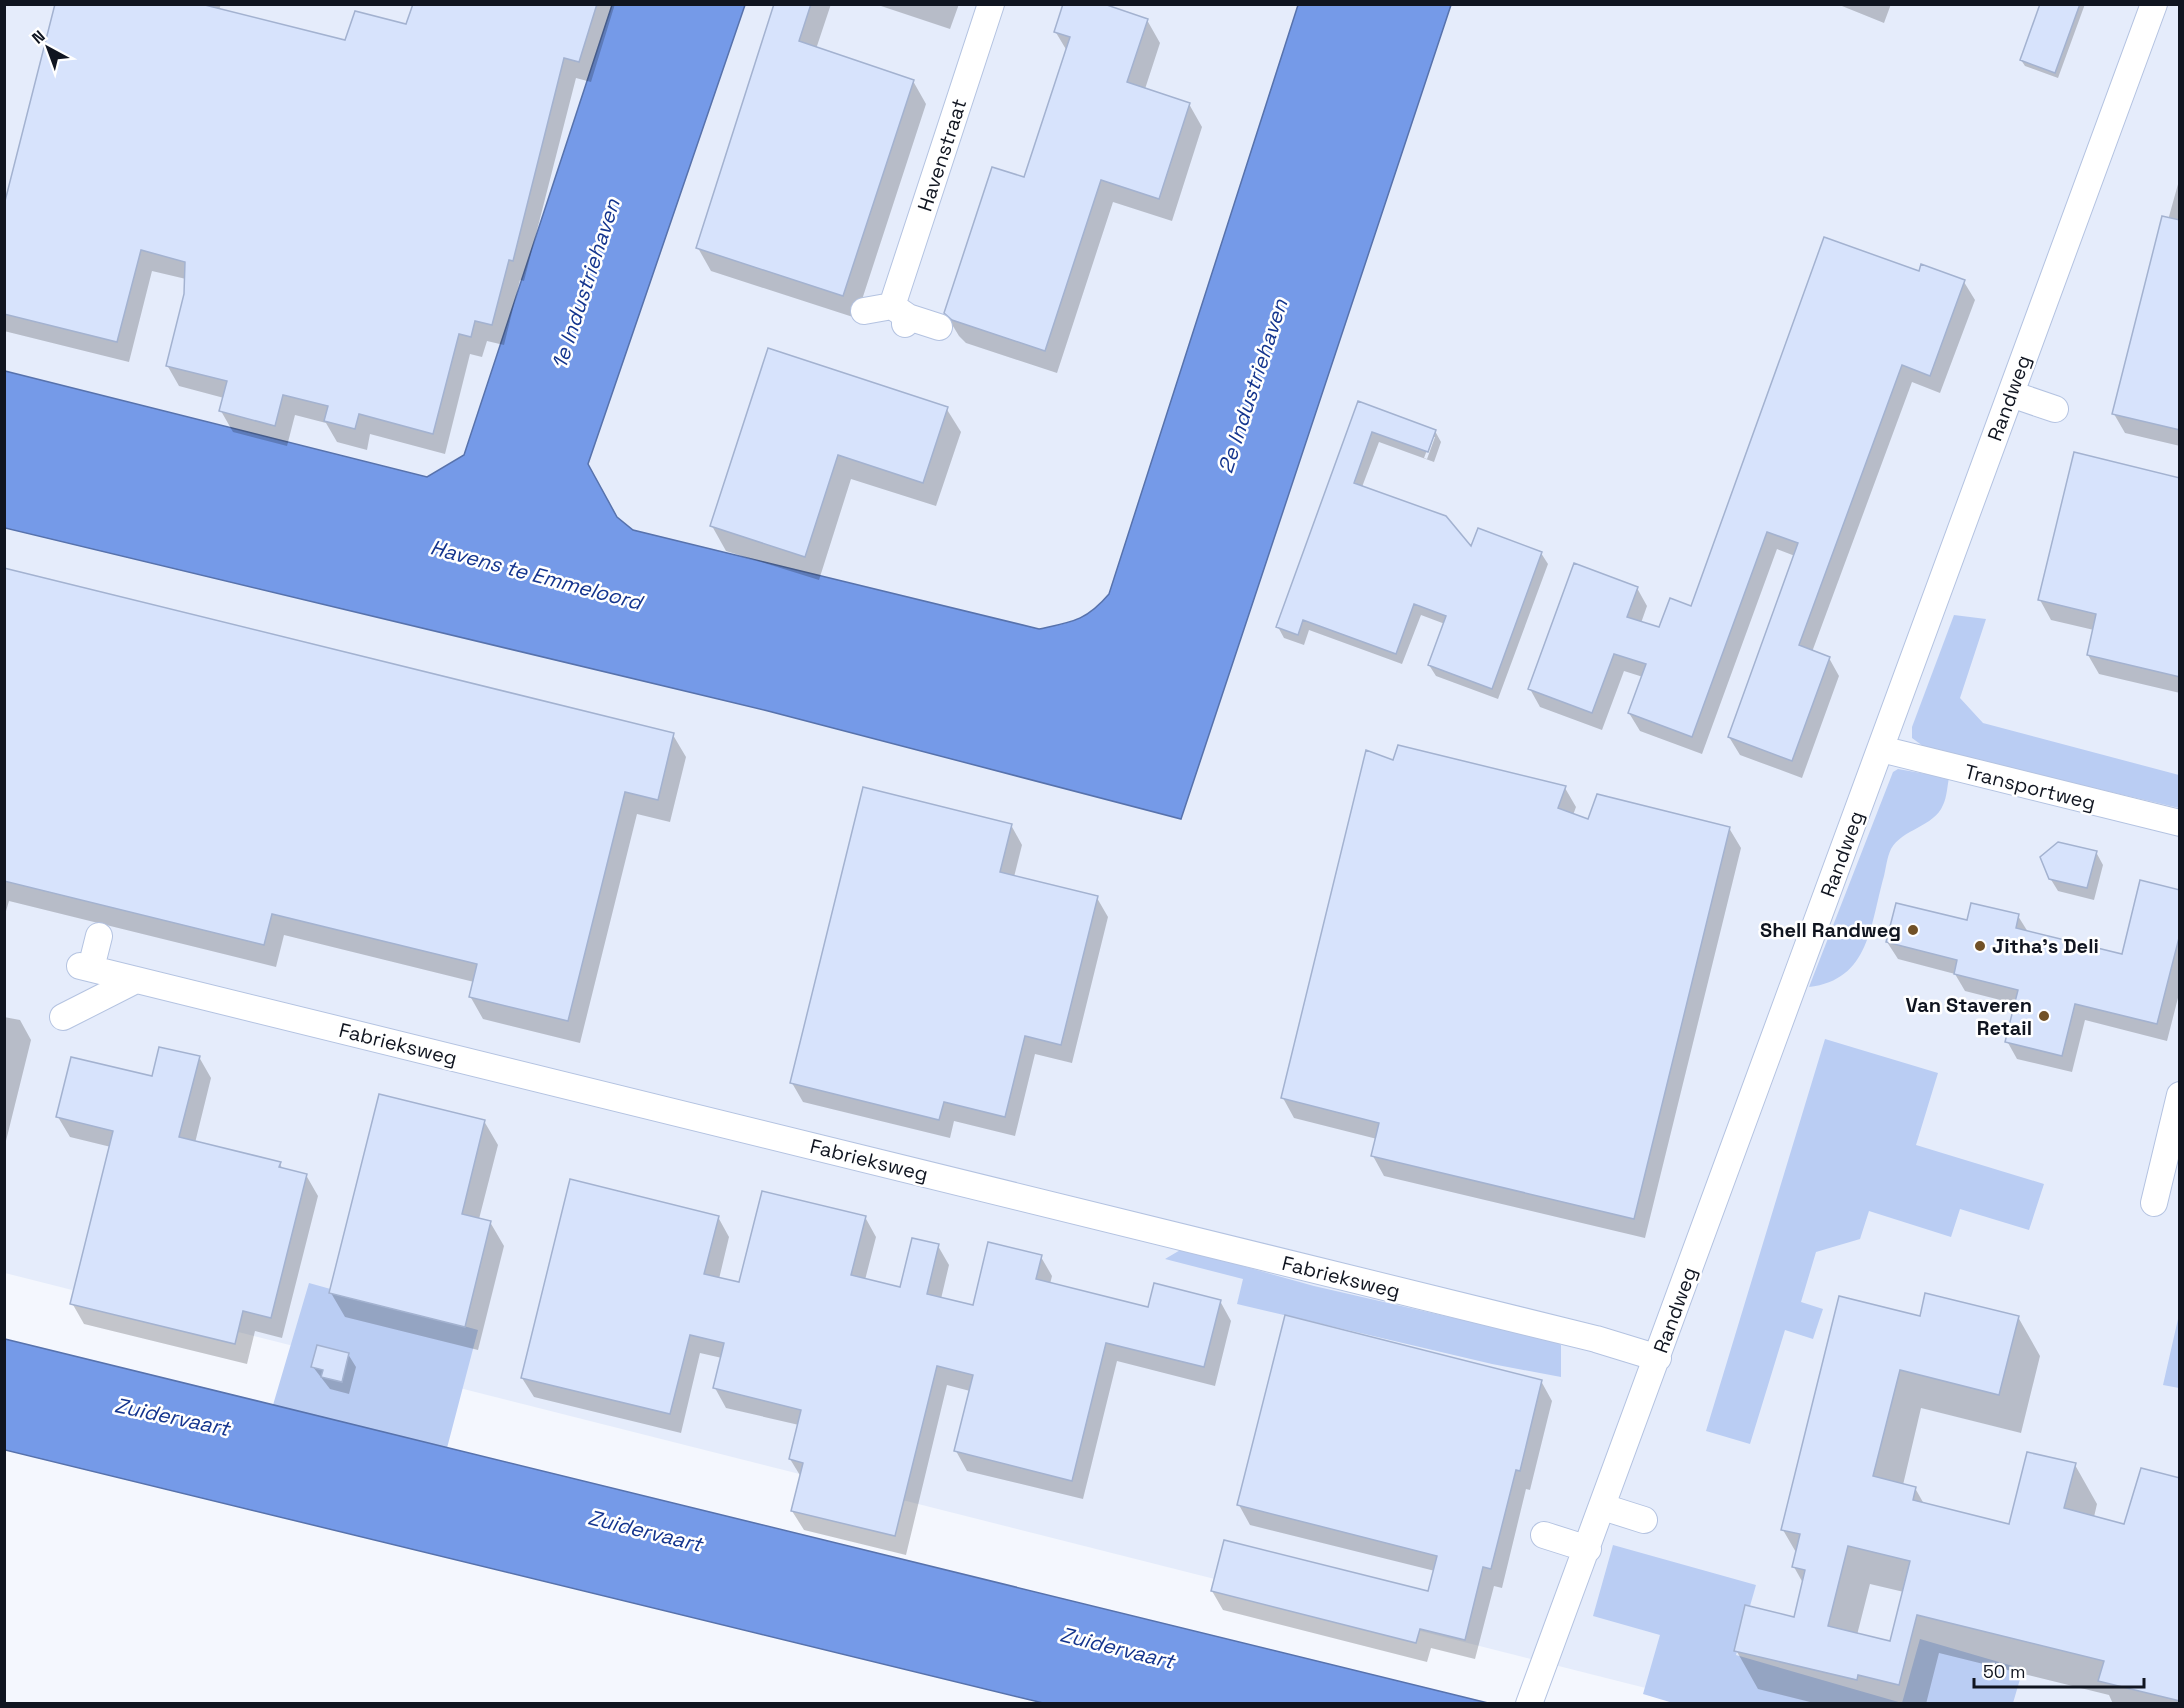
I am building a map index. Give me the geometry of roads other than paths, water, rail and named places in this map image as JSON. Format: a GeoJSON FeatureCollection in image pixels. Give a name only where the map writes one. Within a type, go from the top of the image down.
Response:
{"type":"FeatureCollection","features":[{"type":"Feature","properties":{"kind":"street","name":"Havenstraat"},"geometry":{"type":"LineString","coordinates":[[902,316],[991,4]]}},
{"type":"Feature","properties":{"kind":"street","name":"Randweg"},"geometry":{"type":"LineString","coordinates":[[1529,1704],[1588,1549],[2154,4]]}},
{"type":"Feature","properties":{"kind":"street"},"geometry":{"type":"LineString","coordinates":[[864,311],[902,316],[939,327]]}},
{"type":"Feature","properties":{"kind":"street"},"geometry":{"type":"LineString","coordinates":[[2011,394],[2055,409]]}},
{"type":"Feature","properties":{"kind":"street","name":"Transportweg"},"geometry":{"type":"LineString","coordinates":[[1881,749],[2180,823]]}},
{"type":"Feature","properties":{"kind":"street","name":"Fabrieksweg"},"geometry":{"type":"LineString","coordinates":[[99,936],[86,967],[752,1120],[1596,1339],[1658,1358]]}},
{"type":"Feature","properties":{"kind":"street"},"geometry":{"type":"LineString","coordinates":[[63,1017],[136,980]]}},
{"type":"Feature","properties":{"kind":"street"},"geometry":{"type":"LineString","coordinates":[[2154,1203],[2180,1095]]}},
{"type":"Feature","properties":{"kind":"street"},"geometry":{"type":"LineString","coordinates":[[1603,1507],[1644,1520]]}},
{"type":"Feature","properties":{"kind":"street"},"geometry":{"type":"LineString","coordinates":[[1544,1535],[1588,1549]]}},
{"type":"Feature","properties":{"kind":"water"},"geometry":{"type":"Polygon","coordinates":[[[612,5],[745,5],[588,464],[617,517],[633,530],[1039,629],[1078,619],[1093,610],[1109,594],[1298,5],[1451,5],[1181,819],[768,711],[5,528],[5,371],[427,477],[464,455],[612,5]]]}},
{"type":"Feature","properties":{"kind":"water","name":"Zuidervaart"},"geometry":{"type":"Polygon","coordinates":[[[5,1339],[1488,1703],[1043,1703],[5,1450],[5,1339]]]}},
{"type":"Feature","properties":{"kind":"place","name":"Shell Randweg"},"geometry":{"type":"Point","coordinates":[1913,930]}},
{"type":"Feature","properties":{"kind":"place","name":"Jitha's Deli"},"geometry":{"type":"Point","coordinates":[1980,946]}},
{"type":"Feature","properties":{"kind":"place","name":"Van Staveren Retail"},"geometry":{"type":"Point","coordinates":[2044,1016]}},
{"type":"Feature","properties":{"kind":"water label","name":"1e Industriehaven"},"geometry":{"type":"Point","coordinates":[586,284]}},
{"type":"Feature","properties":{"kind":"water label","name":"2e Industriehaven"},"geometry":{"type":"Point","coordinates":[1253,386]}},
{"type":"Feature","properties":{"kind":"water label","name":"Havens te Emmeloord"},"geometry":{"type":"Point","coordinates":[536,575]}}]}
